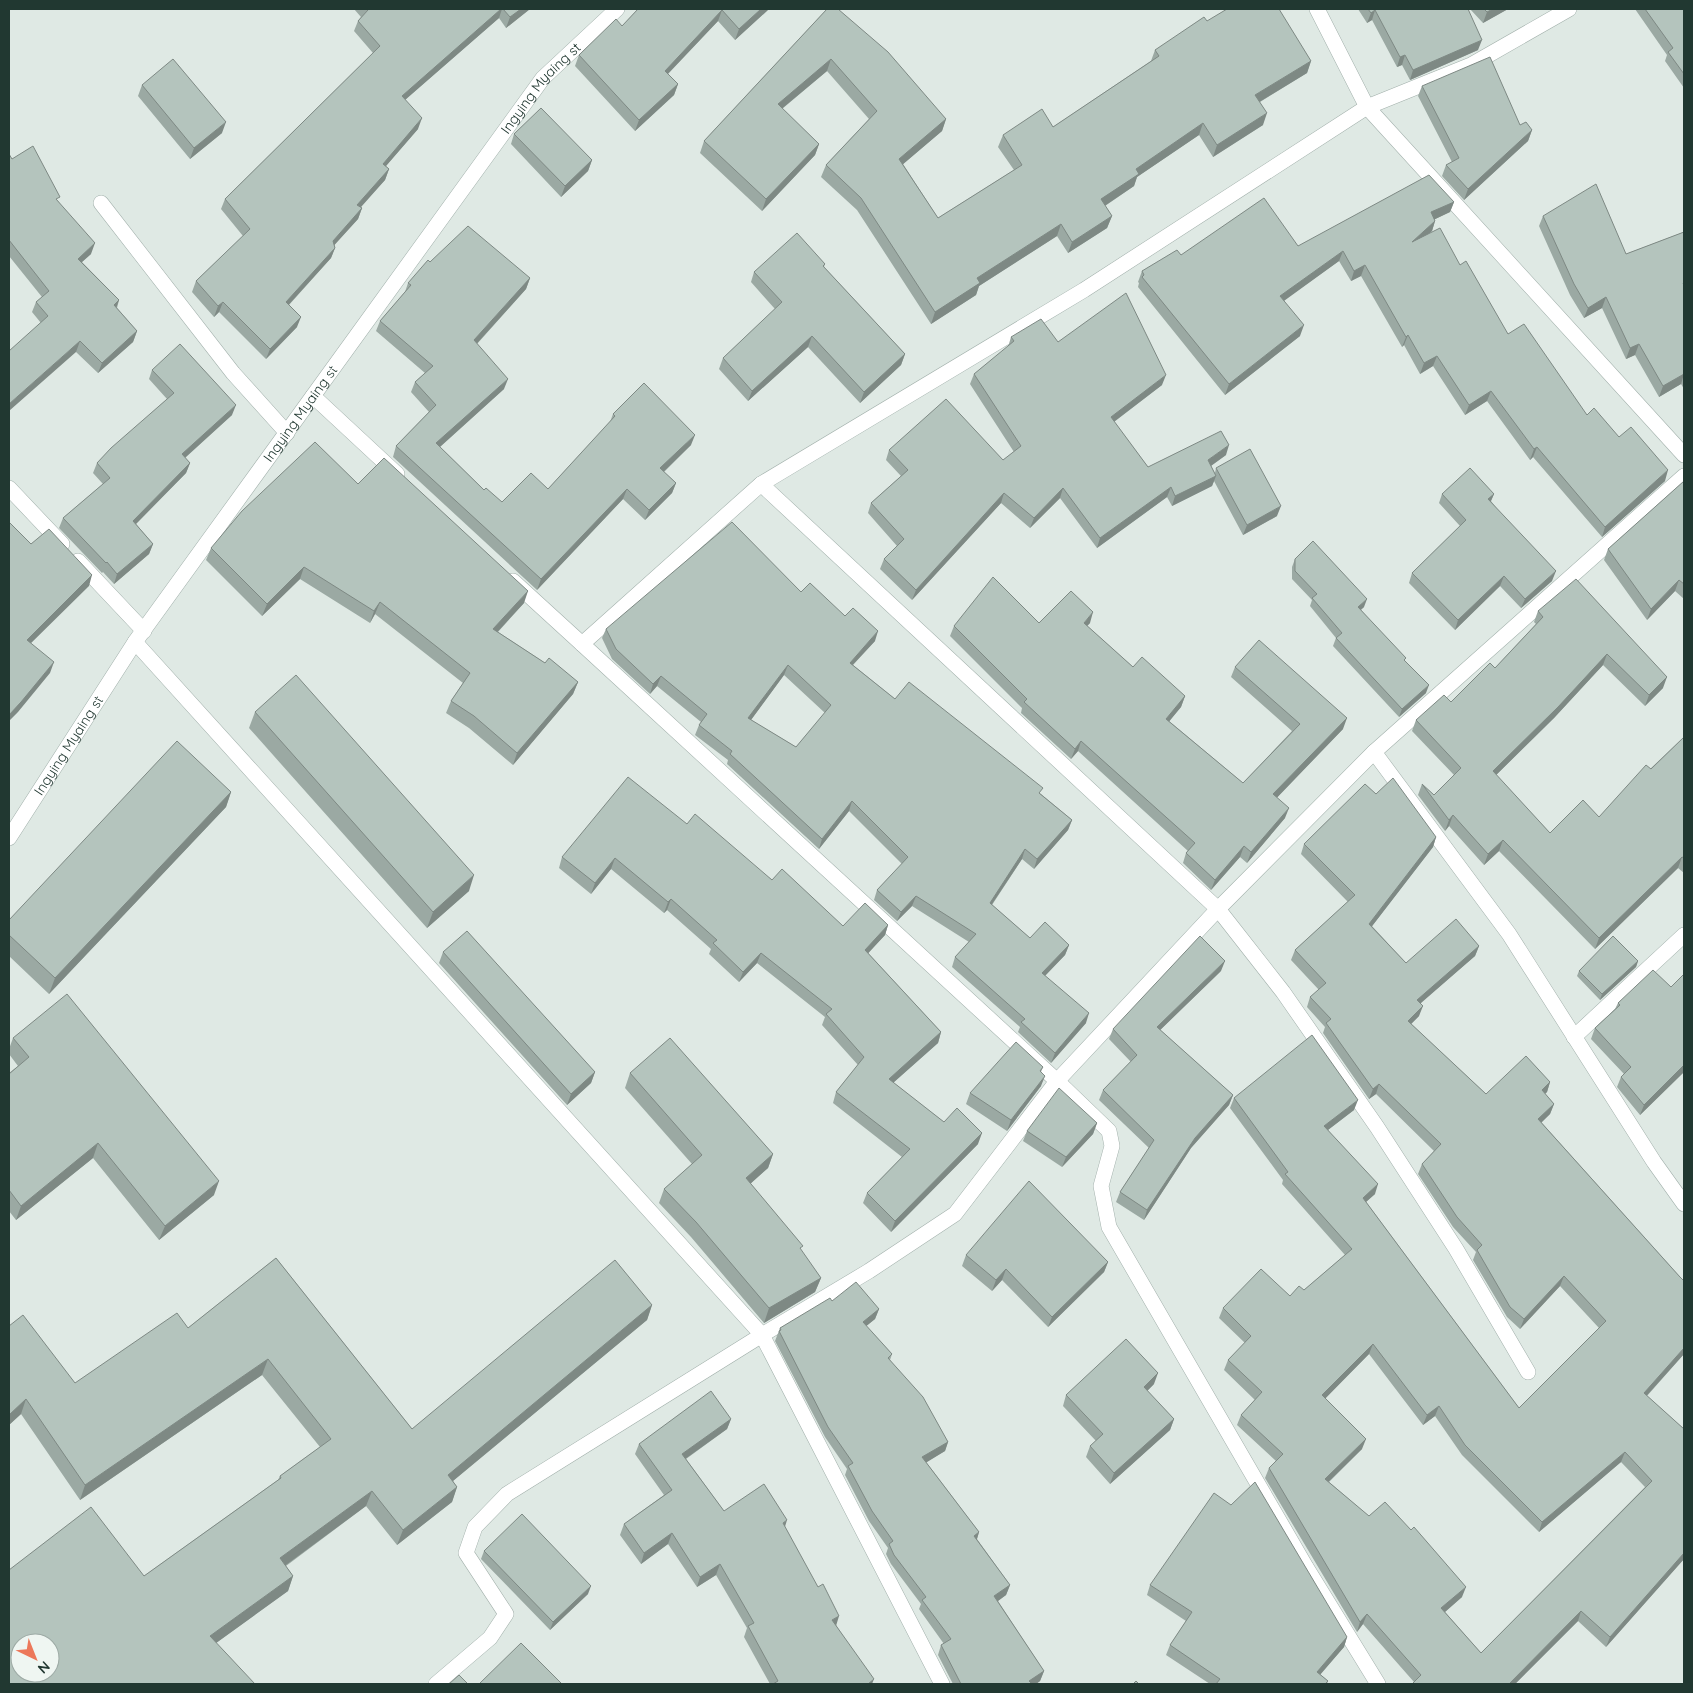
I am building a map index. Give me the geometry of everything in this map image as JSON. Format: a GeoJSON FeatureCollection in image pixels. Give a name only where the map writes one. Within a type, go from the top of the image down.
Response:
{"type":"FeatureCollection","features":[{"type":"Feature","properties":{"kind":"street","name":"Ingying Myaing st"},"geometry":{"type":"LineString","coordinates":[[9,838],[139,636],[543,78],[617,9]]}},
{"type":"Feature","properties":{"kind":"street"},"geometry":{"type":"LineString","coordinates":[[1317,9],[1367,107],[1684,455]]}},
{"type":"Feature","properties":{"kind":"street"},"geometry":{"type":"LineString","coordinates":[[582,644],[761,484],[1084,290],[1367,107],[1471,65],[1569,9]]}},
{"type":"Feature","properties":{"kind":"street"},"geometry":{"type":"LineString","coordinates":[[101,202],[233,373],[287,433]]}},
{"type":"Feature","properties":{"kind":"street"},"geometry":{"type":"LineString","coordinates":[[313,396],[408,484]]}},
{"type":"Feature","properties":{"kind":"street"},"geometry":{"type":"LineString","coordinates":[[436,1684],[490,1638],[506,1614],[466,1553],[475,1527],[507,1494],[762,1335],[869,1271],[955,1214],[1057,1081],[1218,909],[1374,752],[1684,476]]}},
{"type":"Feature","properties":{"kind":"street"},"geometry":{"type":"LineString","coordinates":[[761,484],[1218,909],[1283,992],[1377,1127],[1456,1249],[1528,1372]]}},
{"type":"Feature","properties":{"kind":"street"},"geometry":{"type":"LineString","coordinates":[[9,488],[762,1335],[942,1684]]}},
{"type":"Feature","properties":{"kind":"street"},"geometry":{"type":"LineString","coordinates":[[502,571],[1109,1131],[1112,1146],[1102,1186],[1109,1227],[1306,1567],[1378,1684]]}},
{"type":"Feature","properties":{"kind":"street"},"geometry":{"type":"LineString","coordinates":[[1374,752],[1508,934],[1654,1162],[1684,1204]]}},
{"type":"Feature","properties":{"kind":"street"},"geometry":{"type":"LineString","coordinates":[[1574,1037],[1684,935]]}},
{"type":"Feature","properties":{"kind":"building"},"geometry":{"type":"Polygon","coordinates":[[[366,9],[501,9],[402,96],[422,118],[383,164],[389,169],[357,205],[362,208],[333,241],[335,248],[286,302],[301,317],[270,349],[223,302],[218,306],[196,281],[250,229],[225,199],[380,46],[358,21],[368,10],[366,9]]]}},
{"type":"Feature","properties":{"kind":"building"},"geometry":{"type":"Polygon","coordinates":[[[503,9],[521,9],[510,17],[503,9]]]}},
{"type":"Feature","properties":{"kind":"building"},"geometry":{"type":"Polygon","coordinates":[[[638,9],[761,9],[739,29],[722,10],[665,71],[678,84],[639,120],[579,55],[616,19],[622,26],[638,9]]]}},
{"type":"Feature","properties":{"kind":"building"},"geometry":{"type":"Polygon","coordinates":[[[827,9],[838,9],[888,52],[946,119],[899,159],[938,218],[1022,165],[1003,135],[1042,109],[1053,127],[1159,56],[1155,50],[1204,17],[1207,21],[1227,9],[1279,9],[1311,61],[1255,95],[1267,113],[1217,145],[1203,123],[1136,169],[1139,174],[1101,199],[1112,216],[1072,242],[1061,224],[977,278],[980,283],[935,312],[861,198],[826,165],[877,111],[831,59],[778,104],[819,144],[766,199],[704,141],[827,9]]]}},
{"type":"Feature","properties":{"kind":"building"},"geometry":{"type":"Polygon","coordinates":[[[1368,9],[1468,9],[1482,40],[1413,70],[1405,55],[1400,57],[1375,10],[1371,13],[1368,9]]]}},
{"type":"Feature","properties":{"kind":"building"},"geometry":{"type":"Polygon","coordinates":[[[1645,9],[1684,9],[1684,74],[1668,52],[1673,48],[1645,9]]]}},
{"type":"Feature","properties":{"kind":"building"},"geometry":{"type":"Polygon","coordinates":[[[1490,57],[1520,125],[1526,122],[1532,130],[1468,189],[1446,165],[1459,158],[1422,86],[1490,57]]]}},
{"type":"Feature","properties":{"kind":"building"},"geometry":{"type":"Polygon","coordinates":[[[173,59],[226,122],[194,148],[142,85],[173,59]]]}},
{"type":"Feature","properties":{"kind":"building"},"geometry":{"type":"Polygon","coordinates":[[[541,108],[592,160],[565,186],[514,134],[541,108]]]}},
{"type":"Feature","properties":{"kind":"building"},"geometry":{"type":"Polygon","coordinates":[[[33,146],[60,197],[56,199],[95,243],[78,259],[119,300],[114,305],[137,331],[102,363],[80,341],[9,404],[9,351],[48,316],[36,302],[49,291],[9,240],[9,154],[12,159],[33,146]]]}},
{"type":"Feature","properties":{"kind":"building"},"geometry":{"type":"Polygon","coordinates":[[[1429,175],[1454,202],[1431,212],[1435,221],[1412,242],[1440,228],[1460,265],[1466,261],[1508,334],[1524,324],[1587,415],[1594,408],[1619,437],[1631,427],[1668,470],[1605,527],[1537,447],[1534,449],[1491,391],[1469,405],[1437,356],[1424,363],[1408,335],[1406,337],[1365,265],[1354,271],[1343,251],[1280,296],[1304,325],[1229,384],[1142,277],[1144,275],[1142,271],[1177,250],[1181,255],[1264,198],[1298,246],[1429,175]]]}},
{"type":"Feature","properties":{"kind":"building"},"geometry":{"type":"Polygon","coordinates":[[[1596,184],[1626,254],[1684,232],[1684,374],[1663,386],[1639,344],[1630,348],[1606,297],[1588,308],[1574,284],[1543,216],[1596,184]]]}},
{"type":"Feature","properties":{"kind":"building"},"geometry":{"type":"Polygon","coordinates":[[[468,226],[530,278],[474,340],[508,379],[436,443],[484,490],[486,488],[502,502],[531,473],[548,489],[615,416],[613,414],[644,383],[695,435],[660,468],[676,483],[649,510],[627,489],[541,579],[396,446],[436,405],[415,382],[433,366],[380,321],[411,285],[408,283],[428,260],[430,262],[468,226]]]}},
{"type":"Feature","properties":{"kind":"building"},"geometry":{"type":"Polygon","coordinates":[[[797,233],[825,264],[823,266],[905,354],[864,392],[812,336],[752,391],[723,358],[782,302],[754,272],[797,233]]]}},
{"type":"Feature","properties":{"kind":"building"},"geometry":{"type":"Polygon","coordinates":[[[1126,293],[1166,375],[1111,417],[1148,467],[1221,431],[1229,445],[1208,460],[1216,476],[1175,496],[1171,487],[1100,538],[1063,488],[1034,518],[1004,493],[916,590],[884,559],[904,539],[871,503],[908,470],[889,450],[946,399],[1003,460],[1021,446],[974,374],[1014,341],[1011,337],[1041,319],[1058,342],[1126,293]]]}},
{"type":"Feature","properties":{"kind":"building"},"geometry":{"type":"Polygon","coordinates":[[[180,344],[236,405],[182,454],[190,463],[133,521],[153,544],[117,574],[63,518],[110,478],[97,463],[111,448],[174,393],[152,370],[180,344]]]}},
{"type":"Feature","properties":{"kind":"building"},"geometry":{"type":"Polygon","coordinates":[[[315,442],[358,484],[384,458],[528,591],[493,629],[545,663],[549,658],[578,682],[517,753],[474,716],[451,701],[470,673],[380,602],[374,611],[304,567],[267,604],[211,548],[242,511],[315,442]]]}},
{"type":"Feature","properties":{"kind":"building"},"geometry":{"type":"Polygon","coordinates":[[[1250,449],[1281,506],[1247,525],[1216,468],[1250,449]]]}},
{"type":"Feature","properties":{"kind":"building"},"geometry":{"type":"Polygon","coordinates":[[[1470,468],[1494,494],[1488,499],[1556,571],[1525,599],[1504,576],[1458,620],[1412,573],[1466,520],[1442,494],[1470,468]]]}},
{"type":"Feature","properties":{"kind":"building"},"geometry":{"type":"Polygon","coordinates":[[[1684,481],[1684,584],[1679,580],[1651,609],[1608,549],[1684,481]]]}},
{"type":"Feature","properties":{"kind":"building"},"geometry":{"type":"Polygon","coordinates":[[[9,522],[31,544],[49,529],[92,575],[27,640],[54,662],[9,715],[9,522]]]}},
{"type":"Feature","properties":{"kind":"building"},"geometry":{"type":"Polygon","coordinates":[[[732,522],[801,592],[810,583],[845,616],[853,608],[878,631],[850,663],[895,699],[909,682],[1043,788],[1039,793],[1072,820],[1037,859],[1025,849],[990,903],[1030,938],[1045,922],[1069,945],[1042,973],[1089,1013],[1055,1053],[1021,1022],[1025,1019],[955,957],[976,934],[916,896],[901,912],[877,890],[908,857],[852,801],[822,839],[730,754],[732,751],[699,725],[707,714],[661,676],[653,684],[616,649],[606,629],[732,522]],[[788,665],[748,718],[796,747],[831,705],[788,665]]]}},
{"type":"Feature","properties":{"kind":"building"},"geometry":{"type":"Polygon","coordinates":[[[1313,541],[1367,599],[1358,607],[1406,658],[1404,660],[1429,685],[1402,709],[1336,638],[1342,633],[1312,598],[1317,594],[1295,571],[1295,559],[1313,541]]]}},
{"type":"Feature","properties":{"kind":"building"},"geometry":{"type":"Polygon","coordinates":[[[993,577],[1039,623],[1071,591],[1093,612],[1084,623],[1133,667],[1142,657],[1185,696],[1166,719],[1243,783],[1300,724],[1235,667],[1259,640],[1347,718],[1273,794],[1289,808],[1251,852],[1244,846],[1215,880],[1186,853],[1195,843],[1081,741],[1075,749],[1024,702],[1027,699],[954,626],[993,577]]]}},
{"type":"Feature","properties":{"kind":"building"},"geometry":{"type":"Polygon","coordinates":[[[1576,579],[1667,677],[1649,695],[1607,654],[1558,707],[1493,771],[1550,833],[1583,800],[1599,817],[1646,765],[1651,769],[1684,737],[1684,858],[1682,857],[1599,938],[1503,840],[1488,854],[1453,815],[1449,820],[1422,784],[1434,795],[1461,768],[1416,720],[1444,695],[1451,702],[1490,663],[1495,668],[1543,617],[1538,611],[1576,579]]]}},
{"type":"Feature","properties":{"kind":"building"},"geometry":{"type":"Polygon","coordinates":[[[296,675],[474,875],[433,912],[255,712],[296,675]]]}},
{"type":"Feature","properties":{"kind":"building"},"geometry":{"type":"Polygon","coordinates":[[[177,741],[231,792],[55,978],[9,935],[9,920],[177,741]]]}},
{"type":"Feature","properties":{"kind":"building"},"geometry":{"type":"Polygon","coordinates":[[[628,777],[687,824],[695,814],[772,880],[782,869],[843,926],[865,903],[888,925],[865,950],[941,1032],[889,1079],[944,1122],[957,1108],[982,1133],[895,1221],[867,1193],[910,1149],[836,1092],[864,1057],[826,1014],[832,1009],[761,953],[743,972],[713,943],[717,940],[671,899],[668,902],[615,858],[595,883],[562,857],[628,777]]]}},
{"type":"Feature","properties":{"kind":"building"},"geometry":{"type":"Polygon","coordinates":[[[1393,778],[1436,837],[1369,924],[1406,963],[1456,919],[1479,946],[1417,1000],[1423,1006],[1408,1021],[1486,1094],[1526,1056],[1550,1082],[1542,1090],[1554,1104],[1538,1119],[1684,1281],[1684,1348],[1644,1393],[1684,1429],[1684,1553],[1610,1637],[1581,1611],[1509,1684],[1412,1684],[1421,1675],[1367,1614],[1360,1622],[1269,1468],[1283,1454],[1241,1415],[1262,1392],[1228,1360],[1251,1336],[1223,1308],[1261,1269],[1290,1296],[1299,1286],[1304,1290],[1352,1249],[1285,1174],[1288,1172],[1234,1098],[1312,1035],[1358,1100],[1324,1126],[1378,1184],[1363,1198],[1519,1408],[1606,1321],[1564,1276],[1524,1319],[1510,1307],[1477,1250],[1482,1245],[1457,1217],[1422,1164],[1441,1144],[1379,1084],[1373,1089],[1326,1023],[1331,1019],[1310,997],[1326,983],[1295,950],[1355,895],[1304,844],[1365,784],[1376,794],[1393,778]],[[1373,1344],[1322,1395],[1366,1439],[1325,1479],[1369,1516],[1385,1502],[1411,1530],[1414,1527],[1466,1587],[1441,1608],[1481,1653],[1652,1481],[1625,1452],[1542,1522],[1465,1445],[1439,1406],[1427,1415],[1373,1344]]]}},
{"type":"Feature","properties":{"kind":"building"},"geometry":{"type":"Polygon","coordinates":[[[467,931],[595,1072],[571,1094],[443,952],[467,931]]]}},
{"type":"Feature","properties":{"kind":"building"},"geometry":{"type":"Polygon","coordinates":[[[1200,936],[1225,961],[1157,1027],[1233,1095],[1195,1138],[1147,1210],[1120,1192],[1154,1140],[1103,1090],[1137,1055],[1113,1029],[1200,936]]]}},
{"type":"Feature","properties":{"kind":"building"},"geometry":{"type":"Polygon","coordinates":[[[1613,936],[1638,961],[1602,994],[1579,971],[1613,936]]]}},
{"type":"Feature","properties":{"kind":"building"},"geometry":{"type":"Polygon","coordinates":[[[1653,970],[1671,987],[1684,974],[1684,1065],[1644,1105],[1621,1077],[1631,1067],[1595,1028],[1653,970]]]}},
{"type":"Feature","properties":{"kind":"building"},"geometry":{"type":"Polygon","coordinates":[[[67,994],[219,1181],[165,1226],[98,1143],[21,1206],[9,1190],[9,1074],[29,1057],[13,1038],[67,994]]]}},
{"type":"Feature","properties":{"kind":"building"},"geometry":{"type":"Polygon","coordinates":[[[670,1038],[773,1154],[746,1178],[803,1246],[800,1248],[821,1278],[769,1308],[696,1222],[664,1189],[702,1155],[630,1073],[670,1038]]]}},
{"type":"Feature","properties":{"kind":"building"},"geometry":{"type":"Polygon","coordinates":[[[1016,1042],[1043,1067],[1040,1071],[1045,1076],[1011,1120],[970,1093],[1016,1042]]]}},
{"type":"Feature","properties":{"kind":"building"},"geometry":{"type":"Polygon","coordinates":[[[1059,1088],[1097,1123],[1066,1157],[1027,1131],[1059,1088]]]}},
{"type":"Feature","properties":{"kind":"building"},"geometry":{"type":"Polygon","coordinates":[[[1029,1181],[1108,1262],[1052,1317],[1006,1269],[996,1280],[966,1255],[1029,1181]]]}},
{"type":"Feature","properties":{"kind":"building"},"geometry":{"type":"Polygon","coordinates":[[[276,1258],[412,1429],[615,1260],[652,1305],[448,1475],[457,1487],[403,1530],[372,1491],[280,1558],[293,1576],[210,1636],[255,1684],[9,1684],[9,1570],[91,1507],[144,1576],[281,1478],[280,1476],[331,1439],[268,1359],[85,1485],[26,1399],[9,1415],[9,1326],[23,1315],[75,1383],[177,1313],[188,1328],[276,1258]]]}},
{"type":"Feature","properties":{"kind":"building"},"geometry":{"type":"Polygon","coordinates":[[[856,1282],[879,1309],[863,1322],[892,1354],[888,1358],[923,1397],[948,1442],[922,1457],[979,1532],[974,1536],[1010,1585],[994,1596],[1044,1671],[1029,1681],[1032,1684],[961,1684],[941,1645],[951,1639],[922,1600],[926,1597],[894,1555],[889,1544],[893,1541],[872,1511],[848,1466],[853,1463],[828,1427],[779,1331],[781,1330],[780,1328],[830,1298],[832,1301],[856,1282]]]}},
{"type":"Feature","properties":{"kind":"building"},"geometry":{"type":"Polygon","coordinates":[[[1126,1339],[1158,1373],[1144,1387],[1174,1419],[1114,1473],[1090,1446],[1103,1434],[1066,1395],[1126,1339]]]}},
{"type":"Feature","properties":{"kind":"building"},"geometry":{"type":"Polygon","coordinates":[[[711,1391],[731,1419],[682,1454],[724,1511],[764,1484],[787,1520],[783,1523],[818,1587],[823,1584],[839,1616],[832,1620],[874,1679],[868,1684],[773,1684],[778,1681],[748,1626],[754,1623],[720,1564],[700,1577],[672,1533],[644,1553],[624,1524],[672,1490],[639,1444],[711,1391]]]}},
{"type":"Feature","properties":{"kind":"building"},"geometry":{"type":"Polygon","coordinates":[[[1255,1482],[1347,1637],[1317,1672],[1328,1681],[1325,1684],[1216,1684],[1220,1679],[1170,1645],[1192,1612],[1150,1585],[1214,1493],[1231,1505],[1255,1482]]]}},
{"type":"Feature","properties":{"kind":"building"},"geometry":{"type":"Polygon","coordinates":[[[522,1514],[591,1586],[553,1622],[484,1551],[522,1514]]]}},
{"type":"Feature","properties":{"kind":"building"},"geometry":{"type":"Polygon","coordinates":[[[521,1643],[562,1684],[479,1684],[521,1643]]]}},
{"type":"Feature","properties":{"kind":"building"},"geometry":{"type":"Polygon","coordinates":[[[459,1675],[468,1684],[449,1684],[459,1675]]]}}]}
